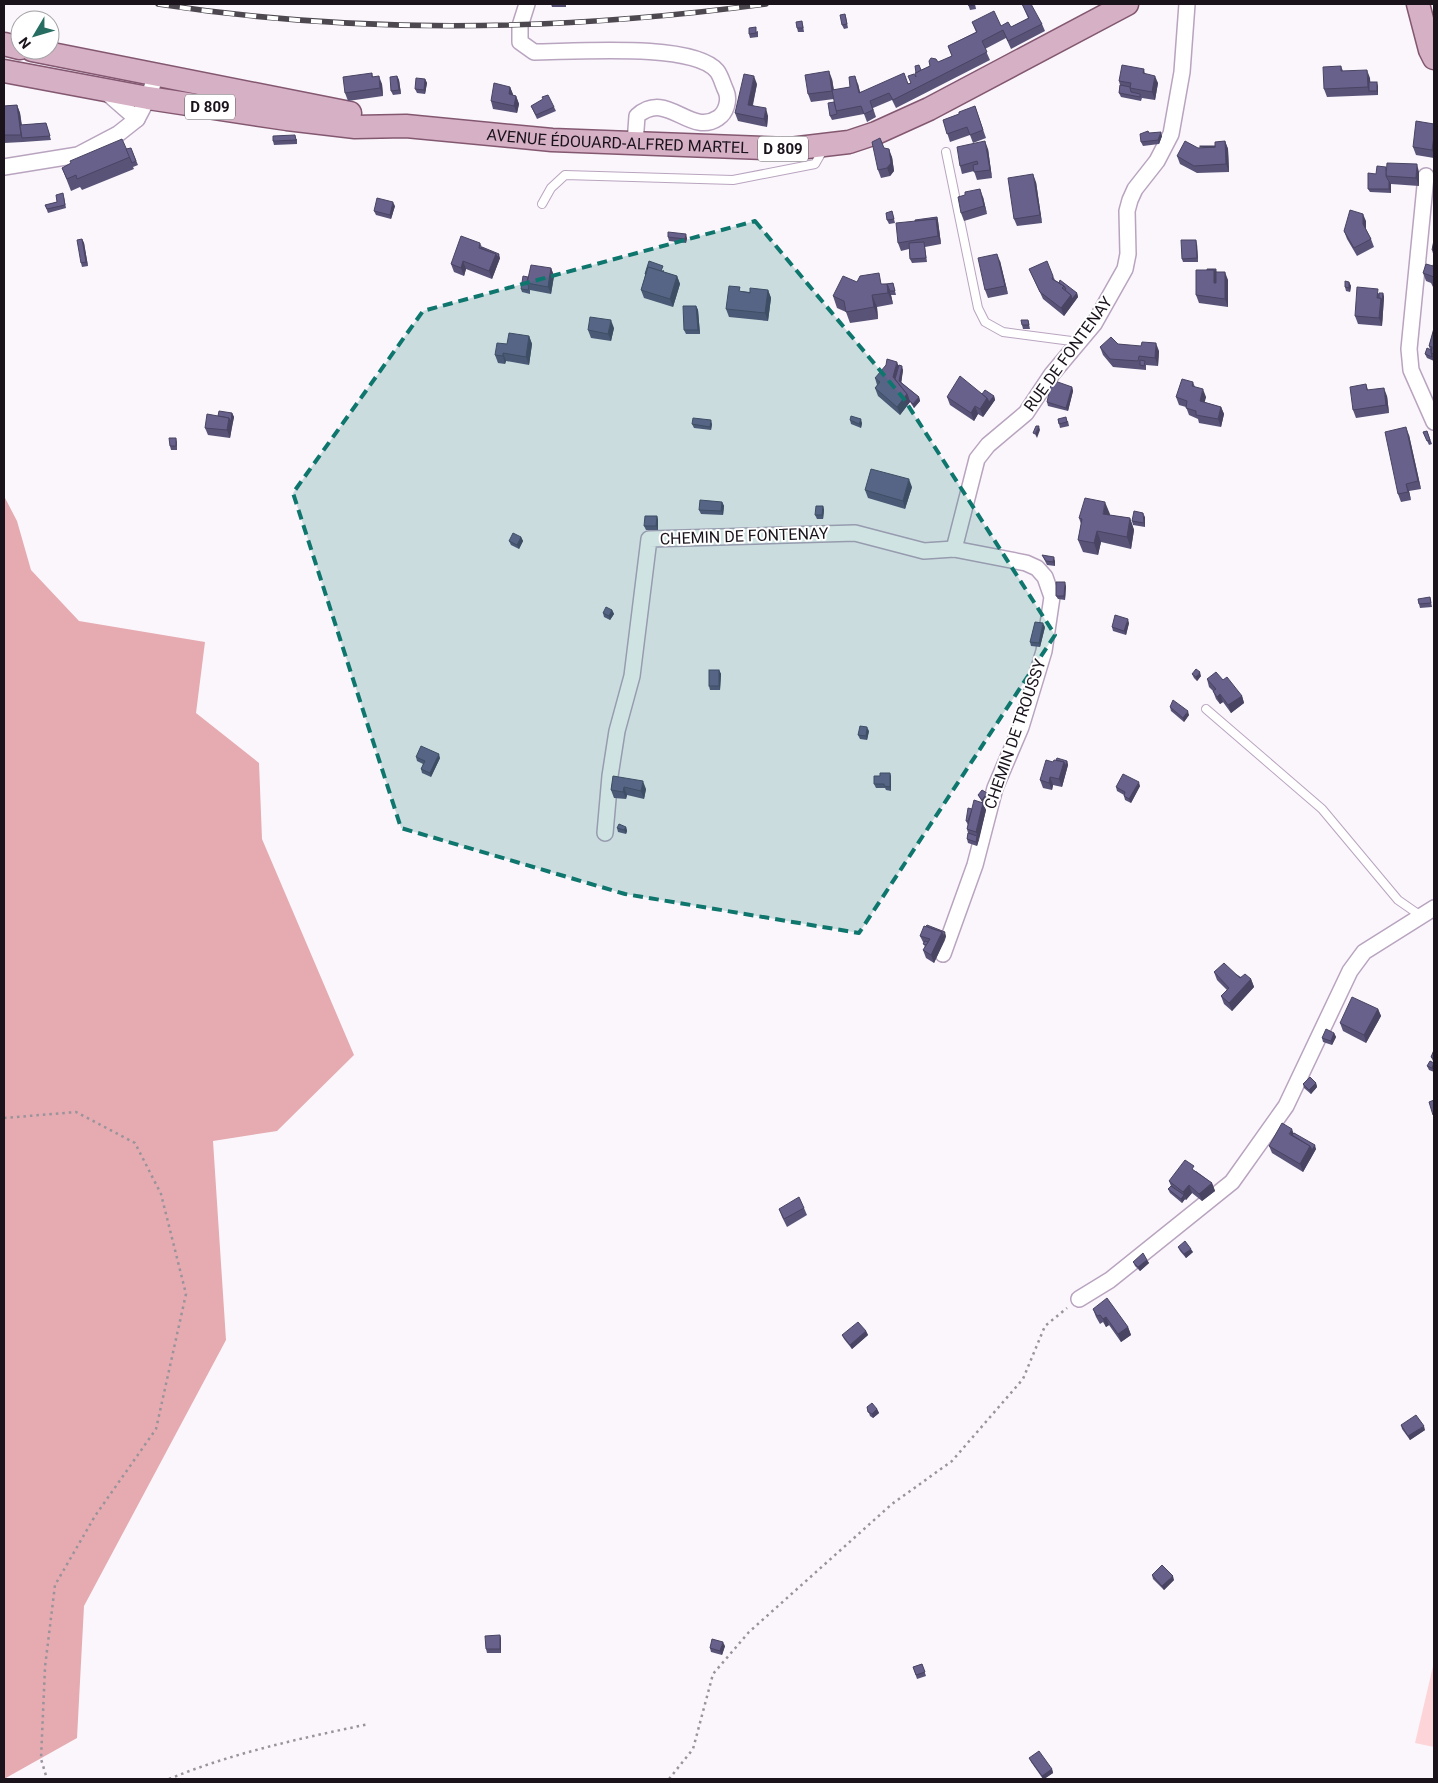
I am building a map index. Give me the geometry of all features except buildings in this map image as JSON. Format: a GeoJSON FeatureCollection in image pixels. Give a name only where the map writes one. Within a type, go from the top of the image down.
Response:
{"type":"FeatureCollection","features":[{"type":"Feature","properties":{"kind":"main road","name":"AVENUE ÉDOUARD-ALFRED MARTEL"},"geometry":{"type":"LineString","coordinates":[[406,126],[552,140],[790,149],[850,142],[901,122],[1127,4]]}},
{"type":"Feature","properties":{"kind":"main road"},"geometry":{"type":"LineString","coordinates":[[1418,4],[1430,50],[1434,58]]}},
{"type":"Feature","properties":{"kind":"main road","name":"D 809"},"geometry":{"type":"LineString","coordinates":[[60,56],[368,116],[406,126]]}},
{"type":"Feature","properties":{"kind":"main road","name":"D 809"},"geometry":{"type":"LineString","coordinates":[[4,70],[148,98],[345,126],[406,126]]}},
{"type":"Feature","properties":{"kind":"street"},"geometry":{"type":"LineString","coordinates":[[527,4],[520,26],[520,42],[534,52],[660,52],[696,58],[717,70],[728,95],[724,113],[707,122],[694,121],[660,106],[650,107],[637,116],[635,143]]}},
{"type":"Feature","properties":{"kind":"street","name":"RUE DE FONTENAY"},"geometry":{"type":"LineString","coordinates":[[954,549],[977,459],[988,445],[1026,413],[1052,374],[1094,324],[1125,269],[1128,254],[1127,211],[1130,200],[1135,189],[1157,161],[1171,134],[1182,72],[1187,4]]}},
{"type":"Feature","properties":{"kind":"street"},"geometry":{"type":"LineString","coordinates":[[4,167],[78,155],[118,134],[137,118],[148,98],[156,75]]}},
{"type":"Feature","properties":{"kind":"street"},"geometry":{"type":"LineString","coordinates":[[103,89],[137,118]]}},
{"type":"Feature","properties":{"kind":"street"},"geometry":{"type":"LineString","coordinates":[[1426,176],[1409,349],[1411,370],[1434,422]]}},
{"type":"Feature","properties":{"kind":"street","name":"CHEMIN DE FONTENAY"},"geometry":{"type":"LineString","coordinates":[[605,833],[610,776],[617,730],[632,676],[650,539],[855,533],[924,552],[954,549]]}},
{"type":"Feature","properties":{"kind":"street","name":"CHEMIN DE TROUSSY"},"geometry":{"type":"LineString","coordinates":[[943,954],[975,866],[995,788],[1021,727],[1044,651],[1052,597],[1045,577],[1037,568],[1026,562],[954,549]]}},
{"type":"Feature","properties":{"kind":"street"},"geometry":{"type":"LineString","coordinates":[[1079,1299],[1110,1280],[1232,1182],[1286,1106],[1350,971],[1364,952],[1428,912]]}},
{"type":"Feature","properties":{"kind":"lane"},"geometry":{"type":"LineString","coordinates":[[542,204],[551,188],[565,175],[733,180],[815,164],[825,146]]}},
{"type":"Feature","properties":{"kind":"lane"},"geometry":{"type":"LineString","coordinates":[[946,152],[978,308],[985,322],[1003,332],[1079,342]]}},
{"type":"Feature","properties":{"kind":"lane"},"geometry":{"type":"LineString","coordinates":[[1206,709],[1322,809],[1398,900],[1428,912]]}},
{"type":"Feature","properties":{"kind":"path"},"geometry":{"type":"LineString","coordinates":[[4,1118],[76,1112],[135,1142],[161,1194],[186,1294],[156,1429],[95,1516],[55,1585],[45,1667],[41,1750],[41,1759],[47,1779]]}},
{"type":"Feature","properties":{"kind":"path"},"geometry":{"type":"LineString","coordinates":[[669,1779],[693,1749],[713,1674],[749,1632],[892,1504],[952,1461],[1023,1379],[1045,1326],[1079,1299]]}},
{"type":"Feature","properties":{"kind":"path"},"geometry":{"type":"LineString","coordinates":[[169,1779],[195,1768],[321,1734],[369,1724]]}},
{"type":"Feature","properties":{"kind":"highlighted area"},"geometry":{"type":"Polygon","coordinates":[[[755,221],[904,399],[1055,635],[859,933],[625,894],[401,828],[293,493],[423,311],[755,221]]]}},
{"type":"Feature","properties":{"kind":"shaded area"},"geometry":{"type":"Polygon","coordinates":[[[4,496],[17,521],[31,570],[79,621],[205,642],[196,713],[259,763],[262,839],[354,1055],[277,1131],[213,1141],[226,1340],[84,1606],[77,1738],[4,1779],[4,496]]]}},
{"type":"Feature","properties":{"kind":"shaded area"},"geometry":{"type":"Polygon","coordinates":[[[1434,1662],[1434,1747],[1415,1743],[1434,1662]]]}},
{"type":"Feature","properties":{"kind":"railway"},"geometry":{"type":"LineString","coordinates":[[158,4],[310,21],[462,26],[614,20],[766,4]]}}]}
